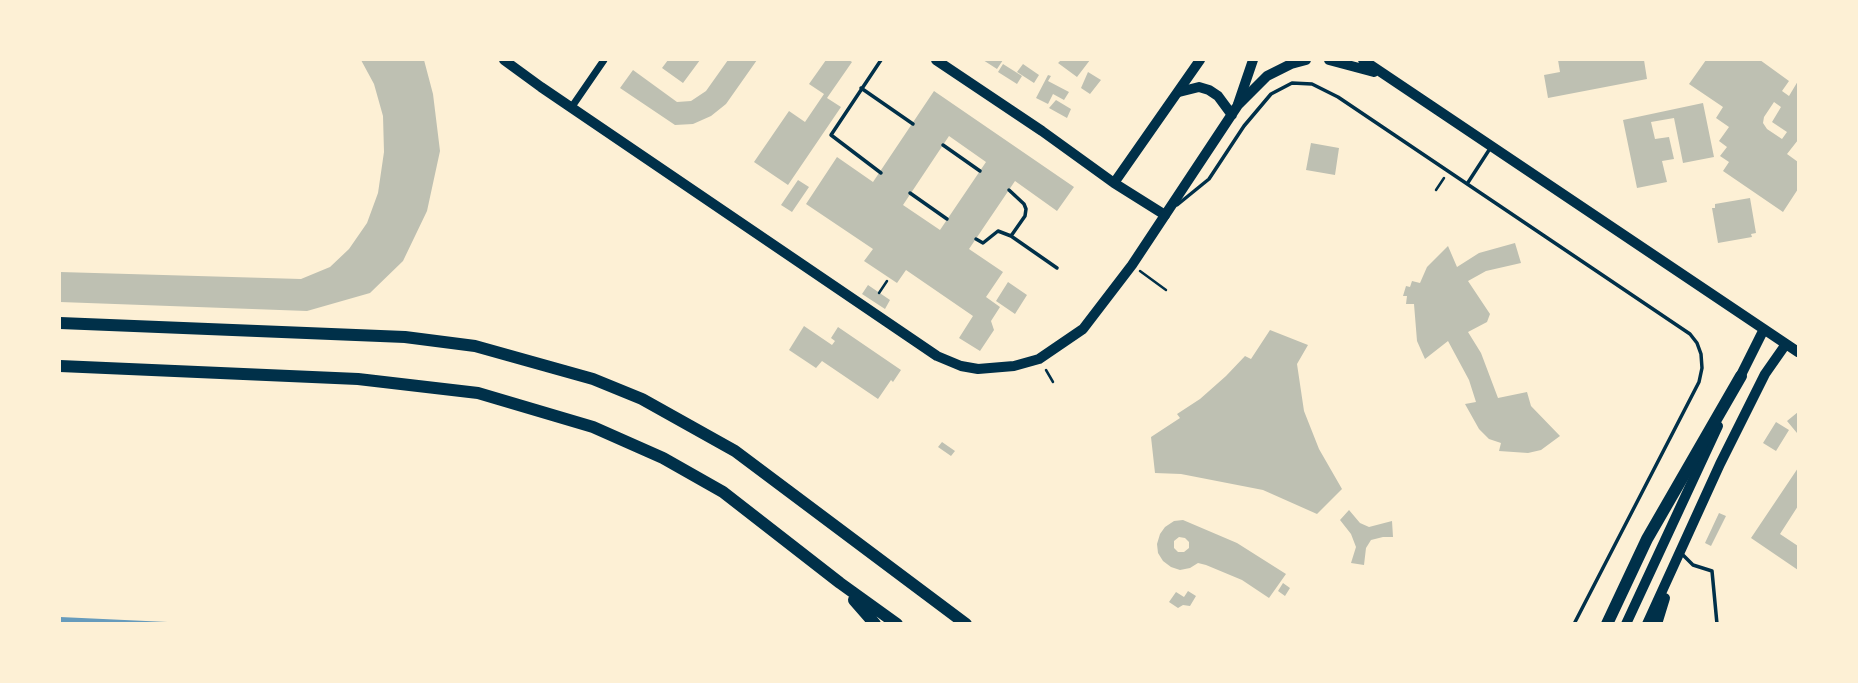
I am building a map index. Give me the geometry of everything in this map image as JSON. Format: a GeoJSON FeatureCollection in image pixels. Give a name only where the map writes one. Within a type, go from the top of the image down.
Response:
{"type":"FeatureCollection","features":[{"type":"Feature","properties":{"kind":"highway"},"geometry":{"type":"LineString","coordinates":[[60,323],[405,337],[475,346],[593,379],[642,399],[735,451],[966,624]]}},
{"type":"Feature","properties":{"kind":"highway"},"geometry":{"type":"LineString","coordinates":[[60,366],[358,379],[478,393],[593,427],[663,458],[723,492],[897,624]]}},
{"type":"Feature","properties":{"kind":"highway"},"geometry":{"type":"LineString","coordinates":[[1607,624],[1647,538],[1741,376]]}},
{"type":"Feature","properties":{"kind":"highway"},"geometry":{"type":"LineString","coordinates":[[840,583],[875,624]]}},
{"type":"Feature","properties":{"kind":"main road"},"geometry":{"type":"LineString","coordinates":[[504,60],[937,356],[961,366],[1002,368],[1039,359],[1083,329],[1132,265],[1235,110],[1267,76],[1306,60]]}},
{"type":"Feature","properties":{"kind":"main road"},"geometry":{"type":"LineString","coordinates":[[1329,60],[1342,61],[1394,79]]}},
{"type":"Feature","properties":{"kind":"main road"},"geometry":{"type":"LineString","coordinates":[[1363,60],[1798,352]]}},
{"type":"Feature","properties":{"kind":"main road"},"geometry":{"type":"LineString","coordinates":[[1179,92],[1209,89],[1235,110]]}},
{"type":"Feature","properties":{"kind":"main road"},"geometry":{"type":"LineString","coordinates":[[1626,624],[1764,329]]}},
{"type":"Feature","properties":{"kind":"main road"},"geometry":{"type":"LineString","coordinates":[[1647,624],[1720,464],[1765,374],[1786,344]]}},
{"type":"Feature","properties":{"kind":"main road"},"geometry":{"type":"LineString","coordinates":[[1657,624],[1681,552]]}},
{"type":"Feature","properties":{"kind":"street"},"geometry":{"type":"LineString","coordinates":[[571,108],[604,60]]}},
{"type":"Feature","properties":{"kind":"street"},"geometry":{"type":"LineString","coordinates":[[936,60],[1165,215]]}},
{"type":"Feature","properties":{"kind":"street"},"geometry":{"type":"LineString","coordinates":[[1114,183],[1200,60]]}},
{"type":"Feature","properties":{"kind":"street"},"geometry":{"type":"LineString","coordinates":[[1235,110],[1253,60]]}},
{"type":"Feature","properties":{"kind":"lane"},"geometry":{"type":"LineString","coordinates":[[881,60],[831,135],[881,173]]}},
{"type":"Feature","properties":{"kind":"lane"},"geometry":{"type":"LineString","coordinates":[[1165,215],[1209,179],[1244,126],[1271,94],[1292,83],[1312,84],[1338,97],[1690,334],[1701,354],[1699,382],[1574,624]]}},
{"type":"Feature","properties":{"kind":"lane"},"geometry":{"type":"LineString","coordinates":[[861,88],[914,124]]}},
{"type":"Feature","properties":{"kind":"lane"},"geometry":{"type":"LineString","coordinates":[[943,145],[980,170]]}},
{"type":"Feature","properties":{"kind":"lane"},"geometry":{"type":"LineString","coordinates":[[1467,184],[1492,145]]}},
{"type":"Feature","properties":{"kind":"lane"},"geometry":{"type":"LineString","coordinates":[[1009,190],[1026,209],[1025,216],[1011,236]]}},
{"type":"Feature","properties":{"kind":"lane"},"geometry":{"type":"LineString","coordinates":[[910,193],[947,219]]}},
{"type":"Feature","properties":{"kind":"lane"},"geometry":{"type":"LineString","coordinates":[[976,239],[983,243],[998,231],[1011,236],[1057,268]]}},
{"type":"Feature","properties":{"kind":"lane"},"geometry":{"type":"LineString","coordinates":[[1681,552],[1693,565],[1712,571],[1717,624]]}},
{"type":"Feature","properties":{"kind":"path"},"geometry":{"type":"LineString","coordinates":[[1436,190],[1448,171]]}},
{"type":"Feature","properties":{"kind":"path"},"geometry":{"type":"LineString","coordinates":[[1132,265],[1166,290]]}},
{"type":"Feature","properties":{"kind":"path"},"geometry":{"type":"LineString","coordinates":[[879,293],[887,281]]}},
{"type":"Feature","properties":{"kind":"water"},"geometry":{"type":"Polygon","coordinates":[[[60,617],[189,623],[60,624],[60,617]]]}},
{"type":"Feature","properties":{"kind":"building"},"geometry":{"type":"Polygon","coordinates":[[[361,60],[424,60],[433,94],[440,151],[427,211],[403,261],[370,293],[307,311],[60,302],[60,272],[301,279],[330,267],[349,249],[367,223],[378,193],[384,152],[383,116],[374,84],[361,60]]]}},
{"type":"Feature","properties":{"kind":"building"},"geometry":{"type":"Polygon","coordinates":[[[668,60],[700,60],[683,83],[662,68],[668,60]]]}},
{"type":"Feature","properties":{"kind":"building"},"geometry":{"type":"Polygon","coordinates":[[[728,60],[757,60],[726,104],[711,116],[693,124],[675,125],[620,88],[633,70],[677,102],[691,101],[706,91],[728,60]]]}},
{"type":"Feature","properties":{"kind":"building"},"geometry":{"type":"Polygon","coordinates":[[[826,60],[852,62],[827,98],[841,107],[788,185],[754,162],[789,111],[805,122],[824,94],[809,84],[826,60]]]}},
{"type":"Feature","properties":{"kind":"building"},"geometry":{"type":"Polygon","coordinates":[[[983,60],[1003,60],[997,69],[983,60]]]}},
{"type":"Feature","properties":{"kind":"building"},"geometry":{"type":"Polygon","coordinates":[[[1061,60],[1090,60],[1077,77],[1058,63],[1061,60]]]}},
{"type":"Feature","properties":{"kind":"building"},"geometry":{"type":"Polygon","coordinates":[[[1558,60],[1644,60],[1647,79],[1548,98],[1544,75],[1560,72],[1558,60]]]}},
{"type":"Feature","properties":{"kind":"building"},"geometry":{"type":"Polygon","coordinates":[[[1706,60],[1760,60],[1789,81],[1782,91],[1789,96],[1798,81],[1798,140],[1787,154],[1798,162],[1798,189],[1783,212],[1723,171],[1729,162],[1720,156],[1727,147],[1719,141],[1729,127],[1716,118],[1723,107],[1689,84],[1706,60]],[[1774,102],[1763,123],[1782,139],[1787,132],[1772,122],[1781,107],[1774,102]]]}},
{"type":"Feature","properties":{"kind":"building"},"geometry":{"type":"Polygon","coordinates":[[[1003,64],[1022,76],[1017,84],[998,72],[1003,64]]]}},
{"type":"Feature","properties":{"kind":"building"},"geometry":{"type":"Polygon","coordinates":[[[1023,64],[1039,75],[1034,83],[1017,72],[1023,64]]]}},
{"type":"Feature","properties":{"kind":"building"},"geometry":{"type":"Polygon","coordinates":[[[1088,72],[1101,80],[1090,94],[1081,88],[1088,72]]]}},
{"type":"Feature","properties":{"kind":"building"},"geometry":{"type":"Polygon","coordinates":[[[1048,75],[1051,76],[1048,81],[1069,92],[1064,100],[1053,94],[1048,104],[1036,98],[1048,75]]]}},
{"type":"Feature","properties":{"kind":"building"},"geometry":{"type":"Polygon","coordinates":[[[934,91],[1074,187],[1057,211],[1015,181],[969,249],[1003,272],[986,297],[1000,307],[991,321],[994,330],[980,351],[959,338],[973,316],[906,270],[897,283],[864,261],[873,249],[806,204],[837,157],[873,182],[934,91]],[[949,136],[903,205],[940,230],[986,162],[949,136]]]}},
{"type":"Feature","properties":{"kind":"building"},"geometry":{"type":"Polygon","coordinates":[[[1056,100],[1071,109],[1067,118],[1049,108],[1056,100]]]}},
{"type":"Feature","properties":{"kind":"building"},"geometry":{"type":"Polygon","coordinates":[[[1703,103],[1714,157],[1683,163],[1674,118],[1651,122],[1655,139],[1669,137],[1674,159],[1662,161],[1667,182],[1637,188],[1623,120],[1703,103]]]}},
{"type":"Feature","properties":{"kind":"building"},"geometry":{"type":"Polygon","coordinates":[[[1311,143],[1339,148],[1335,175],[1306,170],[1311,143]]]}},
{"type":"Feature","properties":{"kind":"building"},"geometry":{"type":"Polygon","coordinates":[[[798,180],[809,187],[792,212],[781,205],[798,180]]]}},
{"type":"Feature","properties":{"kind":"building"},"geometry":{"type":"Polygon","coordinates":[[[1750,198],[1756,233],[1751,234],[1752,237],[1718,243],[1712,208],[1715,208],[1715,204],[1750,198]]]}},
{"type":"Feature","properties":{"kind":"building"},"geometry":{"type":"Polygon","coordinates":[[[1515,243],[1521,263],[1486,271],[1468,281],[1490,314],[1487,322],[1468,332],[1481,353],[1498,398],[1527,392],[1531,406],[1560,436],[1541,450],[1528,453],[1499,451],[1501,443],[1489,439],[1479,429],[1465,404],[1476,402],[1469,380],[1448,341],[1425,359],[1417,341],[1414,304],[1406,304],[1407,296],[1403,296],[1406,286],[1410,287],[1412,281],[1420,283],[1427,267],[1448,246],[1457,267],[1479,253],[1515,243]]]}},
{"type":"Feature","properties":{"kind":"building"},"geometry":{"type":"Polygon","coordinates":[[[1008,282],[1027,295],[1015,314],[996,301],[1008,282]]]}},
{"type":"Feature","properties":{"kind":"building"},"geometry":{"type":"Polygon","coordinates":[[[868,285],[890,300],[885,309],[862,294],[868,285]]]}},
{"type":"Feature","properties":{"kind":"building"},"geometry":{"type":"Polygon","coordinates":[[[804,326],[832,345],[835,341],[831,338],[838,327],[901,370],[878,399],[822,361],[816,368],[789,350],[804,326]]]}},
{"type":"Feature","properties":{"kind":"building"},"geometry":{"type":"Polygon","coordinates":[[[1270,330],[1308,345],[1297,364],[1304,411],[1319,449],[1342,489],[1317,514],[1263,490],[1181,474],[1155,473],[1151,437],[1180,418],[1177,414],[1200,399],[1245,356],[1251,359],[1270,330]]]}},
{"type":"Feature","properties":{"kind":"building"},"geometry":{"type":"Polygon","coordinates":[[[1798,412],[1798,431],[1797,433],[1787,421],[1798,412]]]}},
{"type":"Feature","properties":{"kind":"building"},"geometry":{"type":"Polygon","coordinates":[[[1776,422],[1789,430],[1776,451],[1763,443],[1776,422]]]}},
{"type":"Feature","properties":{"kind":"building"},"geometry":{"type":"Polygon","coordinates":[[[942,442],[955,451],[951,456],[938,447],[942,442]]]}},
{"type":"Feature","properties":{"kind":"building"},"geometry":{"type":"Polygon","coordinates":[[[1798,468],[1798,506],[1780,534],[1798,546],[1798,570],[1751,538],[1798,468]]]}},
{"type":"Feature","properties":{"kind":"building"},"geometry":{"type":"Polygon","coordinates":[[[1349,510],[1360,523],[1369,527],[1392,521],[1393,537],[1371,540],[1366,548],[1364,565],[1351,563],[1356,547],[1351,534],[1340,520],[1349,510]]]}},
{"type":"Feature","properties":{"kind":"building"},"geometry":{"type":"Polygon","coordinates":[[[1719,513],[1726,516],[1711,546],[1705,543],[1719,513]]]}},
{"type":"Feature","properties":{"kind":"building"},"geometry":{"type":"Polygon","coordinates":[[[1183,520],[1237,543],[1286,574],[1269,598],[1242,580],[1206,565],[1198,563],[1180,570],[1171,567],[1158,553],[1157,544],[1165,527],[1174,521],[1183,520]],[[1179,537],[1174,541],[1174,548],[1178,552],[1189,548],[1189,542],[1179,537]]]}},
{"type":"Feature","properties":{"kind":"building"},"geometry":{"type":"Polygon","coordinates":[[[1283,583],[1290,588],[1285,596],[1278,591],[1283,583]]]}},
{"type":"Feature","properties":{"kind":"building"},"geometry":{"type":"Polygon","coordinates":[[[1188,591],[1196,596],[1190,606],[1183,605],[1178,608],[1169,602],[1176,592],[1184,597],[1188,591]]]}}]}
